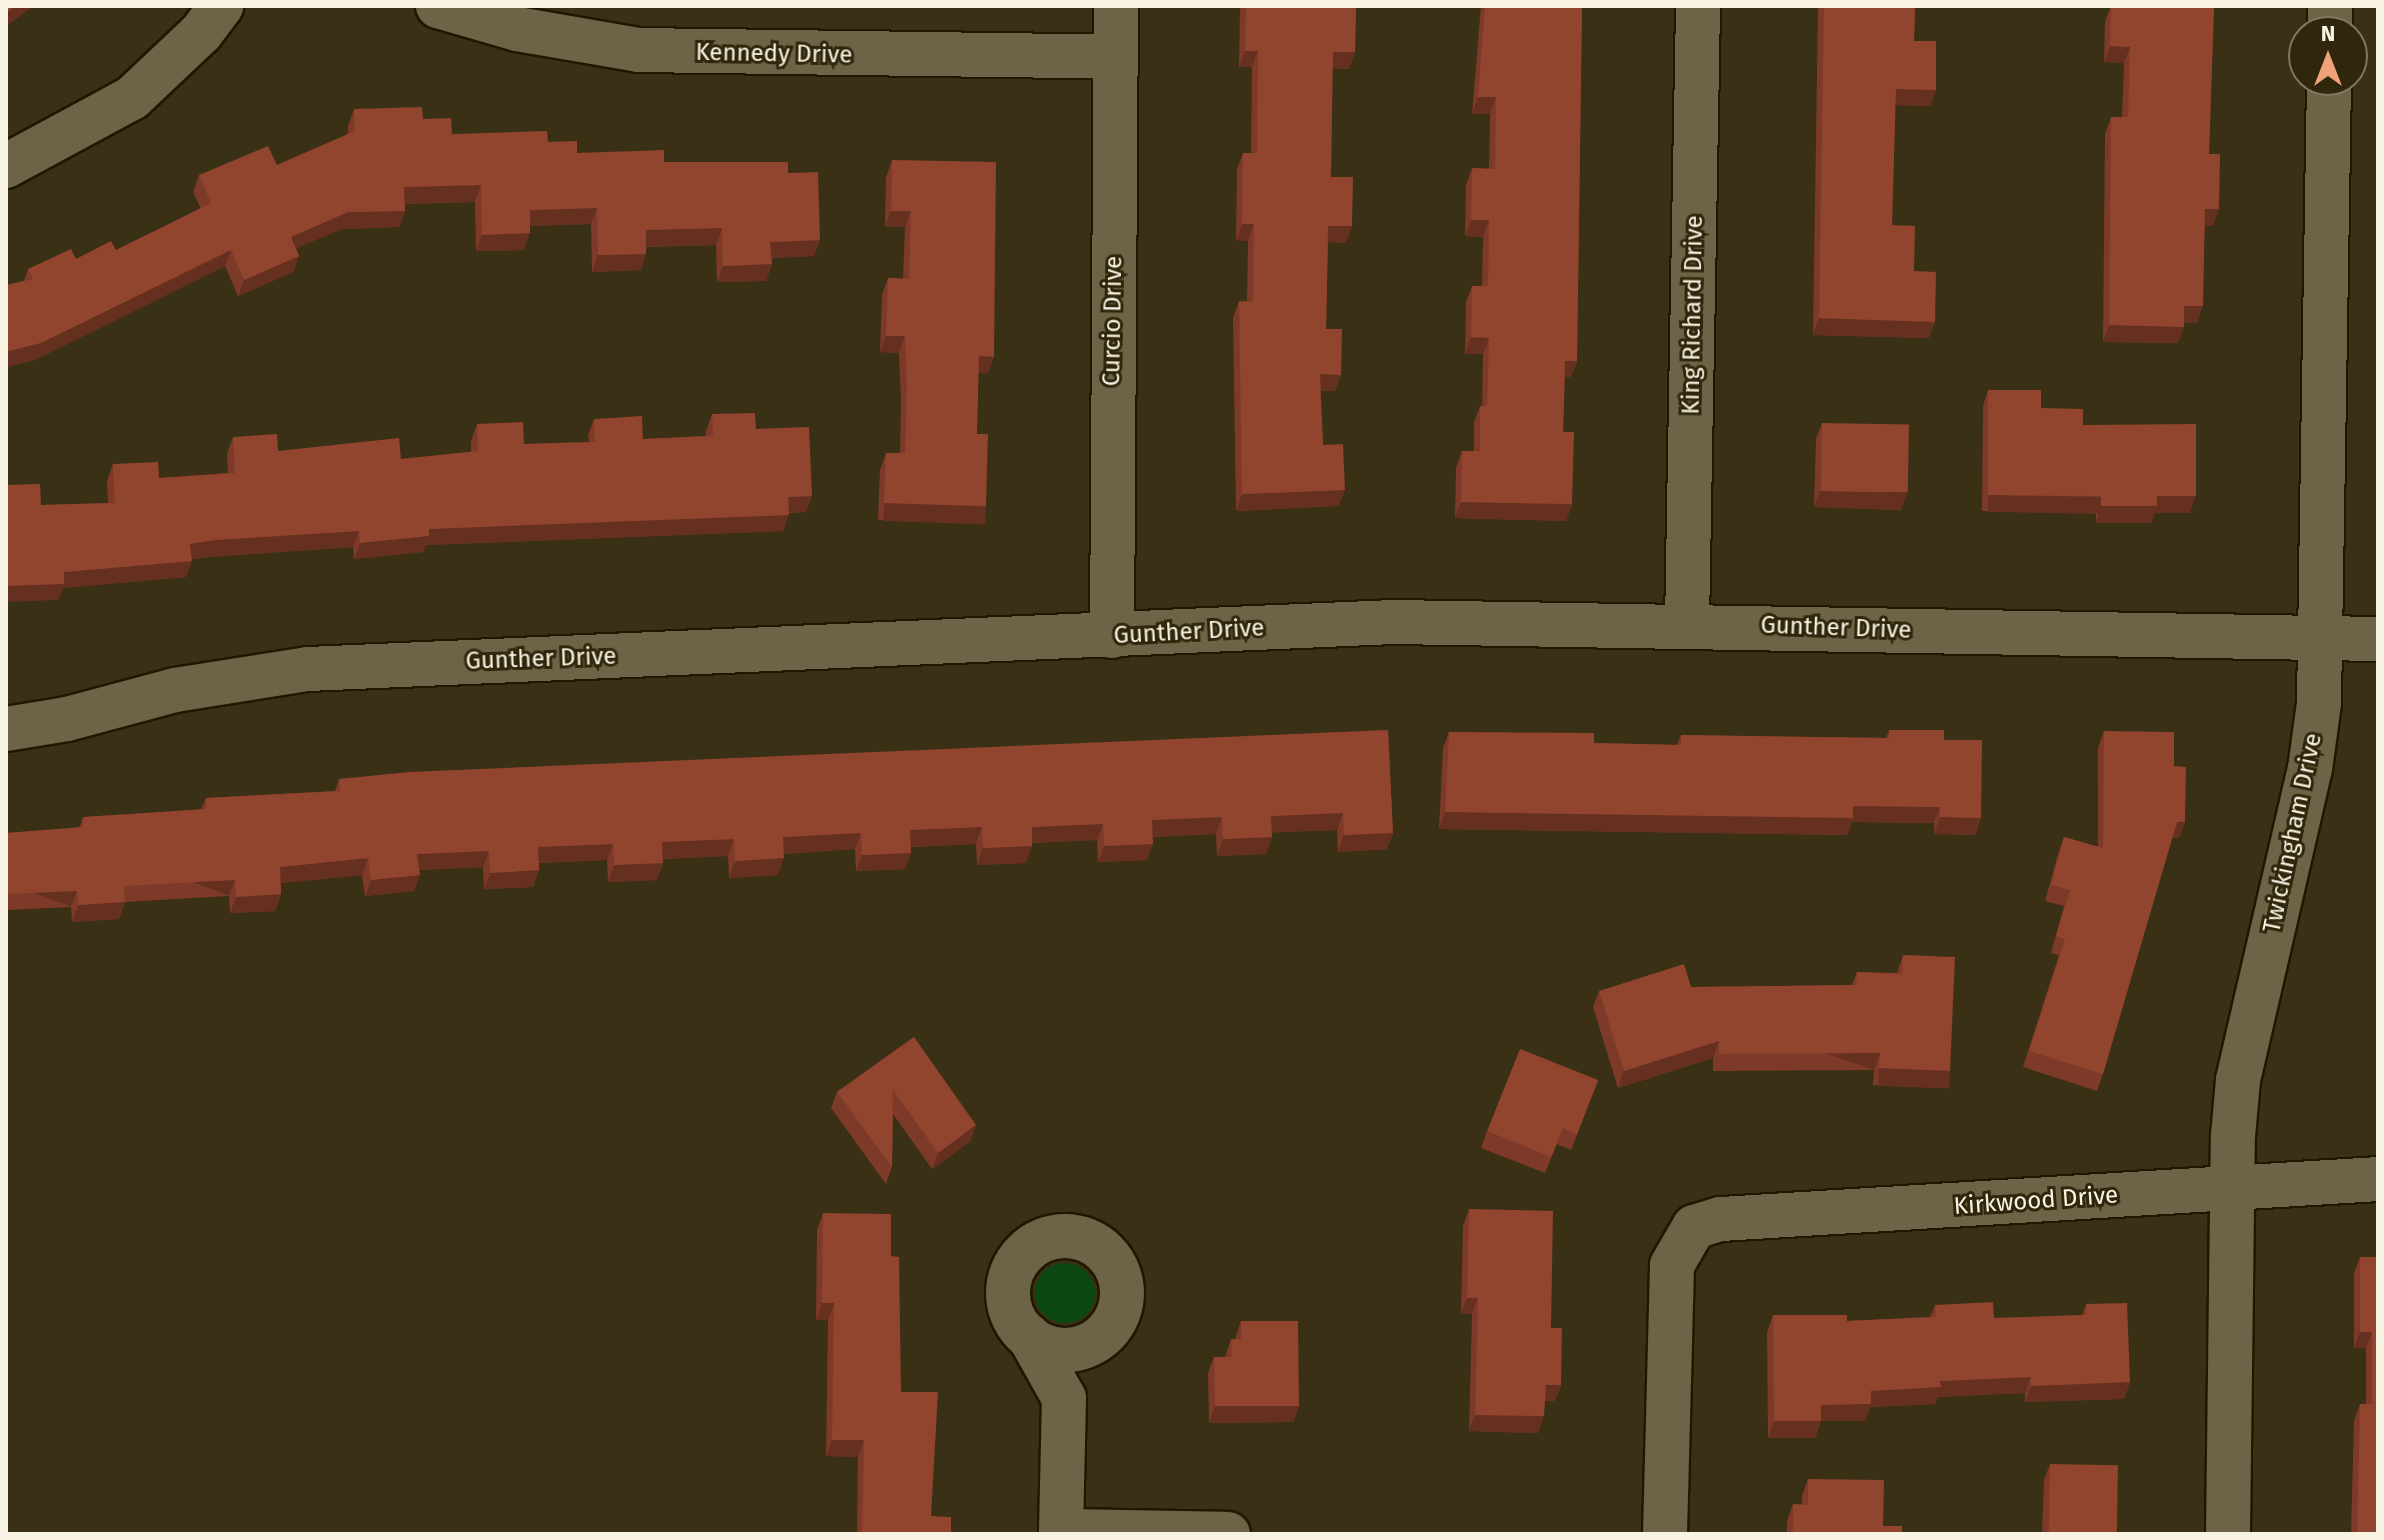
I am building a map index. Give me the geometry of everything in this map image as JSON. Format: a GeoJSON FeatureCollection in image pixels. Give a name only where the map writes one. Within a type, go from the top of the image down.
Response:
{"type":"FeatureCollection","features":[{"type":"Feature","properties":{"kind":"street"},"geometry":{"type":"LineString","coordinates":[[6,166],[132,98],[201,33],[221,6]]}},
{"type":"Feature","properties":{"kind":"street","name":"Kennedy Drive"},"geometry":{"type":"LineString","coordinates":[[438,6],[517,29],[638,50],[1115,57]]}},
{"type":"Feature","properties":{"kind":"street","name":"Curcio Drive"},"geometry":{"type":"LineString","coordinates":[[1112,636],[1116,6]]}},
{"type":"Feature","properties":{"kind":"street","name":"King Richard Drive"},"geometry":{"type":"LineString","coordinates":[[1687,624],[1698,6]]}},
{"type":"Feature","properties":{"kind":"street","name":"Twickingham Drive"},"geometry":{"type":"LineString","coordinates":[[2228,1534],[2238,1080],[2310,769],[2322,637],[2329,96]]}},
{"type":"Feature","properties":{"kind":"street","name":"Gunther Drive"},"geometry":{"type":"LineString","coordinates":[[6,729],[67,719],[175,690],[308,669],[1394,622],[1687,624],[2378,639]]}},
{"type":"Feature","properties":{"kind":"street","name":"Kirkwood Drive"},"geometry":{"type":"LineString","coordinates":[[1665,1534],[1672,1265],[1694,1227],[1721,1219],[2378,1179]]}},
{"type":"Feature","properties":{"kind":"street"},"geometry":{"type":"LineString","coordinates":[[1064,1398],[1010,1308],[1011,1272],[1036,1243],[1075,1236],[1108,1255],[1119,1271],[1120,1309],[1064,1398],[1062,1533],[1228,1534]]}},
{"type":"Feature","properties":{"kind":"street"},"geometry":{"type":"LineString","coordinates":[[1029,1336],[1065,1350],[1099,1339]]}},
{"type":"Feature","properties":{"kind":"green space"},"geometry":{"type":"Polygon","coordinates":[[[1065,1263],[1076,1265],[1086,1272],[1093,1282],[1093,1304],[1086,1314],[1076,1321],[1065,1323],[1054,1321],[1044,1314],[1037,1304],[1035,1293],[1037,1282],[1044,1272],[1054,1265],[1065,1263]]]}},
{"type":"Feature","properties":{"kind":"building"},"geometry":{"type":"Polygon","coordinates":[[[1246,6],[1356,6],[1355,52],[1333,52],[1331,177],[1353,177],[1352,226],[1328,226],[1326,329],[1342,329],[1341,375],[1320,374],[1323,445],[1343,444],[1345,490],[1242,494],[1239,301],[1253,302],[1254,224],[1242,224],[1243,153],[1257,153],[1258,51],[1245,51],[1246,6]]]}},
{"type":"Feature","properties":{"kind":"building"},"geometry":{"type":"Polygon","coordinates":[[[1485,6],[1582,6],[1577,361],[1565,361],[1563,432],[1574,432],[1572,504],[1461,502],[1462,451],[1480,451],[1480,406],[1487,406],[1489,338],[1471,337],[1472,286],[1488,286],[1489,220],[1471,220],[1472,168],[1495,169],[1496,97],[1478,97],[1485,6]]]}},
{"type":"Feature","properties":{"kind":"building"},"geometry":{"type":"Polygon","coordinates":[[[1824,6],[1915,6],[1914,41],[1936,41],[1936,90],[1896,89],[1892,225],[1915,226],[1914,271],[1936,272],[1935,322],[1819,318],[1824,6]]]}},
{"type":"Feature","properties":{"kind":"building"},"geometry":{"type":"Polygon","coordinates":[[[2111,6],[2214,6],[2209,154],[2220,154],[2219,209],[2205,209],[2203,306],[2184,306],[2184,327],[2109,325],[2111,117],[2128,117],[2130,47],[2110,46],[2111,6]]]}},
{"type":"Feature","properties":{"kind":"building"},"geometry":{"type":"Polygon","coordinates":[[[422,107],[423,119],[451,118],[452,134],[547,131],[548,142],[577,141],[577,153],[664,150],[664,162],[788,162],[788,173],[818,172],[820,240],[770,242],[772,264],[723,266],[722,228],[646,230],[646,254],[598,255],[597,208],[530,210],[530,233],[482,235],[481,185],[404,187],[405,211],[348,212],[291,237],[299,256],[244,280],[231,250],[41,343],[6,352],[6,285],[33,279],[28,269],[71,249],[76,259],[111,241],[116,250],[211,203],[199,175],[268,146],[277,165],[355,131],[354,109],[422,107]]]}},
{"type":"Feature","properties":{"kind":"building"},"geometry":{"type":"Polygon","coordinates":[[[892,160],[996,162],[994,357],[979,356],[977,434],[988,434],[986,506],[884,503],[886,453],[905,453],[907,385],[905,336],[886,336],[888,278],[909,279],[911,211],[891,211],[892,160]]]}},
{"type":"Feature","properties":{"kind":"building"},"geometry":{"type":"Polygon","coordinates":[[[1988,390],[2041,390],[2041,408],[2083,409],[2083,425],[2196,424],[2196,496],[2157,496],[2157,506],[2101,506],[2101,496],[1988,495],[1988,390]]]}},
{"type":"Feature","properties":{"kind":"building"},"geometry":{"type":"Polygon","coordinates":[[[755,413],[756,429],[809,427],[812,496],[788,497],[789,515],[429,529],[429,536],[360,543],[359,531],[215,540],[190,544],[192,561],[64,572],[64,584],[6,586],[6,485],[40,484],[41,505],[115,503],[113,464],[158,462],[159,478],[235,473],[233,437],[277,434],[278,451],[399,438],[401,459],[478,451],[477,424],[523,422],[524,444],[595,442],[594,419],[642,416],[643,439],[713,436],[712,414],[755,413]]]}},
{"type":"Feature","properties":{"kind":"building"},"geometry":{"type":"Polygon","coordinates":[[[1822,423],[1909,425],[1908,493],[1821,491],[1822,423]]]}},
{"type":"Feature","properties":{"kind":"building"},"geometry":{"type":"Polygon","coordinates":[[[1388,730],[1393,833],[1344,835],[1343,813],[1271,816],[1272,837],[1223,839],[1222,817],[1152,820],[1153,844],[1104,846],[1103,824],[1032,827],[1032,846],[983,848],[982,827],[910,830],[911,853],[862,855],[861,833],[783,837],[784,858],[735,861],[734,839],[662,842],[663,863],[614,865],[613,844],[538,847],[539,870],[490,873],[489,851],[417,854],[420,875],[371,880],[368,858],[280,867],[281,894],[236,897],[235,880],[124,886],[125,902],[78,905],[77,891],[6,894],[6,833],[83,827],[83,817],[206,809],[206,798],[340,791],[339,779],[409,772],[1388,730]]]}},
{"type":"Feature","properties":{"kind":"building"},"geometry":{"type":"Polygon","coordinates":[[[1889,730],[1944,730],[1944,740],[1982,740],[1981,818],[1940,817],[1940,807],[1853,806],[1853,818],[1445,812],[1449,732],[1594,733],[1594,743],[1681,745],[1681,735],[1889,738],[1889,730]]]}},
{"type":"Feature","properties":{"kind":"building"},"geometry":{"type":"Polygon","coordinates":[[[2104,731],[2174,732],[2174,766],[2186,767],[2185,822],[2177,822],[2103,1074],[2029,1051],[2065,939],[2056,936],[2070,890],[2051,885],[2064,837],[2103,848],[2104,731]]]}},
{"type":"Feature","properties":{"kind":"building"},"geometry":{"type":"Polygon","coordinates":[[[1903,955],[1955,957],[1950,1071],[1879,1068],[1880,1053],[1719,1054],[1719,1041],[1624,1071],[1599,991],[1684,964],[1691,987],[1856,985],[1857,972],[1902,974],[1903,955]]]}},
{"type":"Feature","properties":{"kind":"building"},"geometry":{"type":"Polygon","coordinates":[[[914,1037],[976,1125],[938,1153],[893,1090],[892,1167],[837,1092],[914,1037]]]}},
{"type":"Feature","properties":{"kind":"building"},"geometry":{"type":"Polygon","coordinates":[[[1520,1049],[1598,1080],[1577,1134],[1563,1128],[1551,1157],[1487,1131],[1520,1049]]]}},
{"type":"Feature","properties":{"kind":"building"},"geometry":{"type":"Polygon","coordinates":[[[1469,1209],[1553,1211],[1551,1328],[1562,1328],[1561,1385],[1546,1385],[1544,1416],[1475,1415],[1478,1298],[1467,1298],[1469,1209]]]}},
{"type":"Feature","properties":{"kind":"building"},"geometry":{"type":"Polygon","coordinates":[[[823,1213],[891,1214],[891,1256],[899,1257],[901,1392],[938,1392],[931,1516],[951,1517],[951,1534],[862,1534],[864,1440],[832,1440],[834,1303],[822,1303],[823,1213]]]}},
{"type":"Feature","properties":{"kind":"building"},"geometry":{"type":"Polygon","coordinates":[[[2360,1257],[2378,1257],[2378,1534],[2357,1534],[2360,1404],[2372,1404],[2372,1332],[2360,1332],[2360,1257]]]}},
{"type":"Feature","properties":{"kind":"building"},"geometry":{"type":"Polygon","coordinates":[[[1993,1302],[1994,1318],[2086,1315],[2086,1304],[2127,1303],[2130,1382],[2031,1386],[2031,1377],[1940,1381],[1941,1387],[1871,1391],[1871,1404],[1821,1405],[1821,1421],[1774,1421],[1773,1315],[1847,1315],[1847,1321],[1936,1317],[1935,1305],[1993,1302]]]}},
{"type":"Feature","properties":{"kind":"building"},"geometry":{"type":"Polygon","coordinates":[[[1241,1321],[1298,1321],[1299,1406],[1215,1406],[1214,1357],[1232,1357],[1231,1339],[1241,1339],[1241,1321]]]}},
{"type":"Feature","properties":{"kind":"building"},"geometry":{"type":"Polygon","coordinates":[[[2050,1464],[2118,1465],[2117,1534],[2049,1534],[2050,1464]]]}},
{"type":"Feature","properties":{"kind":"building"},"geometry":{"type":"Polygon","coordinates":[[[1808,1479],[1884,1480],[1883,1526],[1902,1526],[1902,1534],[1793,1534],[1793,1504],[1808,1505],[1808,1479]]]}}]}
